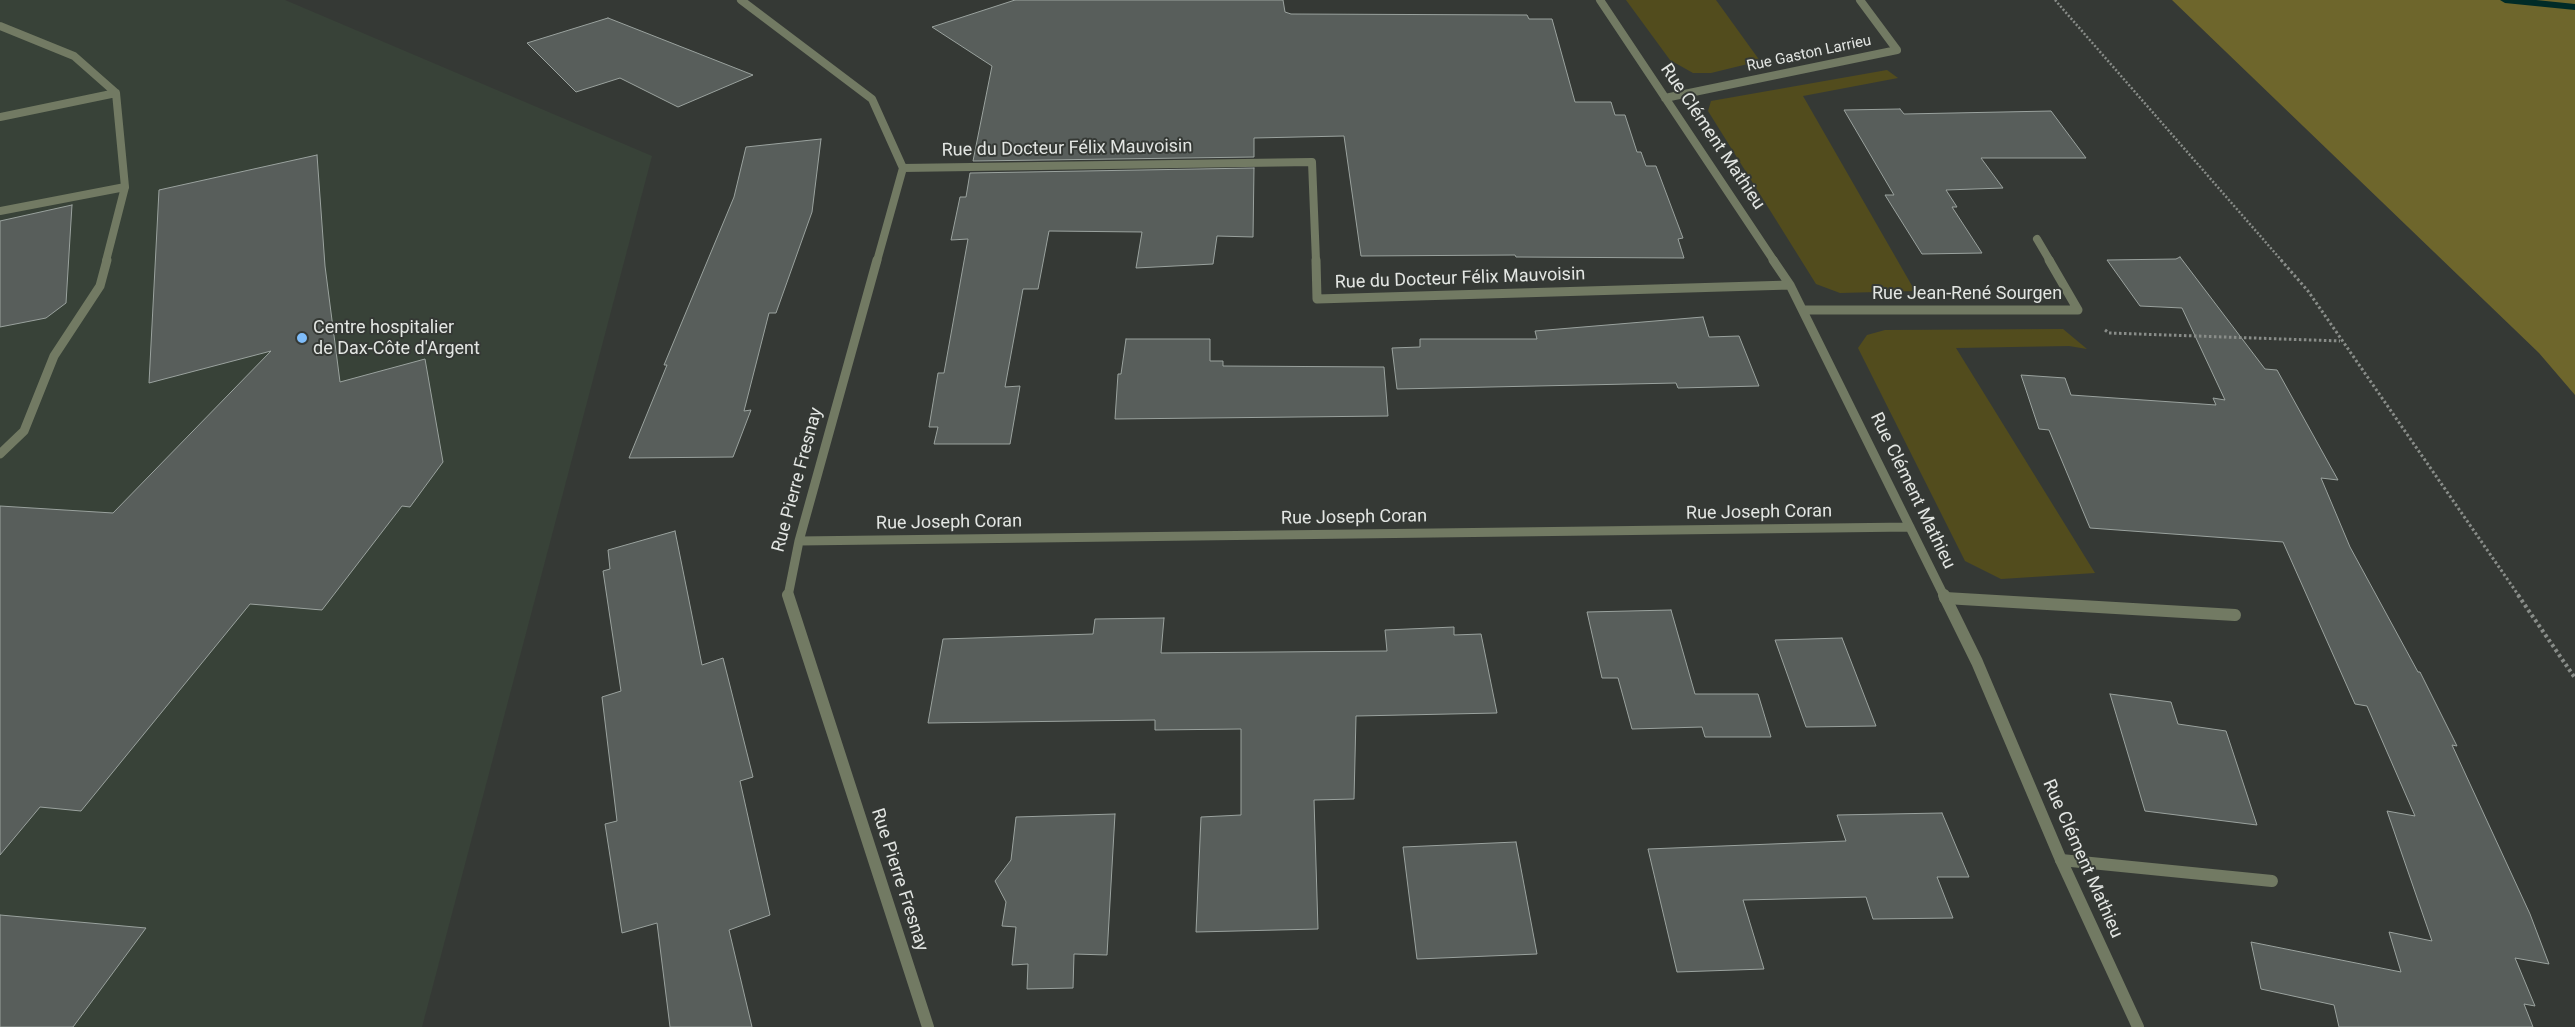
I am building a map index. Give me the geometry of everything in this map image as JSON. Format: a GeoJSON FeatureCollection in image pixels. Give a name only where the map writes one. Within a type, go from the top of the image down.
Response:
{"type":"FeatureCollection","features":[{"type":"Feature","properties":{"kind":"street"},"geometry":{"type":"LineString","coordinates":[[740,0],[872,99],[902,168]]}},
{"type":"Feature","properties":{"kind":"street","name":"Rue Clément Mathieu"},"geometry":{"type":"LineString","coordinates":[[1600,0],[1790,285],[1977,662],[2061,860],[2138,1027]]}},
{"type":"Feature","properties":{"kind":"street","name":"Rue Gaston Larrieu"},"geometry":{"type":"LineString","coordinates":[[1665,98],[1897,50],[1860,0]]}},
{"type":"Feature","properties":{"kind":"street"},"geometry":{"type":"LineString","coordinates":[[0,26],[74,56],[116,93],[124,187],[100,286],[54,356],[24,431],[2,453]]}},
{"type":"Feature","properties":{"kind":"street"},"geometry":{"type":"LineString","coordinates":[[0,118],[116,93]]}},
{"type":"Feature","properties":{"kind":"street","name":"Rue du Docteur Félix Mauvoisin"},"geometry":{"type":"LineString","coordinates":[[902,168],[1312,162],[1317,300],[1790,285]]}},
{"type":"Feature","properties":{"kind":"street","name":"Rue Pierre Fresnay"},"geometry":{"type":"LineString","coordinates":[[902,168],[799,542],[787,593],[928,1027]]}},
{"type":"Feature","properties":{"kind":"street"},"geometry":{"type":"LineString","coordinates":[[0,211],[124,187]]}},
{"type":"Feature","properties":{"kind":"street","name":"Rue Jean-René Sourgen"},"geometry":{"type":"LineString","coordinates":[[2037,239],[2078,310]]}},
{"type":"Feature","properties":{"kind":"street","name":"Rue Jean-René Sourgen"},"geometry":{"type":"LineString","coordinates":[[1803,310],[2078,310]]}},
{"type":"Feature","properties":{"kind":"street","name":"Rue Joseph Coran"},"geometry":{"type":"LineString","coordinates":[[799,542],[1910,527]]}},
{"type":"Feature","properties":{"kind":"street"},"geometry":{"type":"LineString","coordinates":[[1945,598],[2235,615]]}},
{"type":"Feature","properties":{"kind":"street"},"geometry":{"type":"LineString","coordinates":[[2061,860],[2272,881]]}},
{"type":"Feature","properties":{"kind":"path"},"geometry":{"type":"LineString","coordinates":[[2055,0],[2308,291],[2575,678]]}},
{"type":"Feature","properties":{"kind":"path"},"geometry":{"type":"LineString","coordinates":[[2078,310],[2109,333],[2341,341]]}},
{"type":"Feature","properties":{"kind":"shaded area","name":"Centre hospitalier de Dax-Côte d'Argent"},"geometry":{"type":"Polygon","coordinates":[[[0,0],[285,0],[652,156],[422,1027],[0,1027],[0,0]]]}},
{"type":"Feature","properties":{"kind":"shaded area"},"geometry":{"type":"Polygon","coordinates":[[[1626,0],[1716,0],[1760,61],[1711,73],[1693,73],[1670,60],[1626,0]]]}},
{"type":"Feature","properties":{"kind":"shaded area"},"geometry":{"type":"Polygon","coordinates":[[[2172,0],[2575,0],[2575,395],[2539,353],[2172,0]]]}},
{"type":"Feature","properties":{"kind":"shaded area"},"geometry":{"type":"Polygon","coordinates":[[[1887,70],[1898,78],[1803,96],[1915,291],[1840,293],[1816,284],[1708,111],[1711,101],[1887,70]]]}},
{"type":"Feature","properties":{"kind":"shaded area"},"geometry":{"type":"Polygon","coordinates":[[[2063,329],[2087,349],[2069,346],[1956,348],[2095,573],[2001,579],[1965,561],[1858,348],[1867,335],[1885,330],[2063,329]]]}},
{"type":"Feature","properties":{"kind":"building"},"geometry":{"type":"Polygon","coordinates":[[[1015,0],[1283,0],[1285,12],[1291,14],[1527,15],[1529,19],[1552,19],[1575,102],[1611,102],[1615,115],[1625,115],[1637,152],[1641,152],[1646,166],[1656,166],[1683,238],[1678,239],[1684,258],[1516,257],[1515,255],[1361,256],[1344,136],[1254,138],[1254,157],[973,161],[992,66],[932,27],[1015,0]]]}},
{"type":"Feature","properties":{"kind":"building"},"geometry":{"type":"Polygon","coordinates":[[[608,18],[753,75],[678,107],[620,78],[576,92],[527,43],[608,18]]]}},
{"type":"Feature","properties":{"kind":"building"},"geometry":{"type":"Polygon","coordinates":[[[1900,109],[1904,114],[2051,111],[2086,158],[1981,158],[2003,188],[1946,190],[1957,207],[1952,207],[1982,253],[1922,254],[1885,195],[1894,195],[1844,110],[1900,109]]]}},
{"type":"Feature","properties":{"kind":"building"},"geometry":{"type":"Polygon","coordinates":[[[821,139],[812,212],[776,313],[769,313],[744,411],[751,410],[733,457],[629,458],[667,365],[664,365],[734,197],[746,147],[821,139]]]}},
{"type":"Feature","properties":{"kind":"building"},"geometry":{"type":"Polygon","coordinates":[[[317,155],[325,266],[340,382],[425,359],[443,462],[410,507],[402,506],[322,610],[250,604],[81,811],[40,807],[0,855],[0,506],[113,513],[271,351],[149,383],[159,190],[317,155]]]}},
{"type":"Feature","properties":{"kind":"building"},"geometry":{"type":"Polygon","coordinates":[[[1254,168],[1253,237],[1217,236],[1213,264],[1136,268],[1142,232],[1049,231],[1038,289],[1023,289],[1005,387],[1020,386],[1010,444],[934,444],[938,427],[929,427],[938,373],[944,373],[968,239],[951,240],[960,197],[966,197],[970,173],[1254,168]]]}},
{"type":"Feature","properties":{"kind":"building"},"geometry":{"type":"Polygon","coordinates":[[[72,205],[66,303],[46,318],[0,327],[0,221],[72,205]]]}},
{"type":"Feature","properties":{"kind":"building"},"geometry":{"type":"Polygon","coordinates":[[[2180,257],[2265,369],[2277,370],[2338,480],[2321,478],[2350,547],[2418,672],[2420,672],[2457,746],[2452,745],[2530,914],[2549,964],[2515,958],[2535,1006],[2524,1004],[2533,1027],[2339,1027],[2334,1005],[2261,989],[2251,942],[2401,972],[2389,932],[2432,941],[2387,811],[2415,816],[2367,706],[2355,704],[2283,542],[2090,528],[2049,430],[2039,429],[2021,375],[2065,378],[2071,395],[2216,405],[2213,398],[2225,400],[2182,308],[2140,306],[2107,260],[2176,259],[2180,257]]]}},
{"type":"Feature","properties":{"kind":"building"},"geometry":{"type":"Polygon","coordinates":[[[1703,317],[1709,337],[1739,336],[1759,386],[1678,388],[1676,383],[1397,389],[1392,348],[1420,347],[1420,339],[1537,339],[1535,331],[1703,317]]]}},
{"type":"Feature","properties":{"kind":"building"},"geometry":{"type":"Polygon","coordinates":[[[1126,339],[1210,339],[1210,361],[1223,361],[1223,366],[1384,367],[1388,416],[1115,419],[1118,374],[1121,374],[1126,339]]]}},
{"type":"Feature","properties":{"kind":"building"},"geometry":{"type":"Polygon","coordinates":[[[675,531],[702,665],[723,658],[753,777],[740,781],[770,915],[729,930],[752,1027],[670,1027],[657,923],[622,933],[605,824],[617,821],[602,697],[621,691],[603,571],[610,569],[608,550],[675,531]]]}},
{"type":"Feature","properties":{"kind":"building"},"geometry":{"type":"Polygon","coordinates":[[[1671,610],[1695,694],[1758,694],[1771,737],[1705,737],[1702,727],[1632,729],[1618,678],[1602,678],[1587,612],[1671,610]]]}},
{"type":"Feature","properties":{"kind":"building"},"geometry":{"type":"Polygon","coordinates":[[[1164,618],[1161,653],[1387,651],[1385,630],[1454,627],[1454,635],[1481,634],[1497,713],[1356,716],[1354,799],[1314,800],[1318,929],[1196,932],[1201,817],[1241,815],[1241,729],[1155,730],[1155,720],[928,723],[943,639],[1093,634],[1095,619],[1164,618]]]}},
{"type":"Feature","properties":{"kind":"building"},"geometry":{"type":"Polygon","coordinates":[[[1842,638],[1876,726],[1806,727],[1775,640],[1842,638]]]}},
{"type":"Feature","properties":{"kind":"building"},"geometry":{"type":"Polygon","coordinates":[[[2110,694],[2171,702],[2178,724],[2226,731],[2257,825],[2145,811],[2110,694]]]}},
{"type":"Feature","properties":{"kind":"building"},"geometry":{"type":"Polygon","coordinates":[[[1942,813],[1969,877],[1937,877],[1953,918],[1873,919],[1866,897],[1743,900],[1764,969],[1677,972],[1648,849],[1846,841],[1837,815],[1942,813]]]}},
{"type":"Feature","properties":{"kind":"building"},"geometry":{"type":"Polygon","coordinates":[[[1115,814],[1107,955],[1074,954],[1073,988],[1027,989],[1028,964],[1012,965],[1016,927],[1002,926],[1006,902],[995,881],[1011,860],[1016,817],[1115,814]]]}},
{"type":"Feature","properties":{"kind":"building"},"geometry":{"type":"Polygon","coordinates":[[[1516,842],[1537,954],[1417,959],[1403,847],[1516,842]]]}},
{"type":"Feature","properties":{"kind":"building"},"geometry":{"type":"Polygon","coordinates":[[[0,915],[146,928],[73,1027],[0,1027],[0,915]]]}},
{"type":"Feature","properties":{"kind":"waterway"},"geometry":{"type":"LineString","coordinates":[[2505,0],[2575,7]]}},
{"type":"Feature","properties":{"kind":"place","name":"Centre hospitalier de Dax-Côte d'Argent"},"geometry":{"type":"Point","coordinates":[302,338]}}]}
